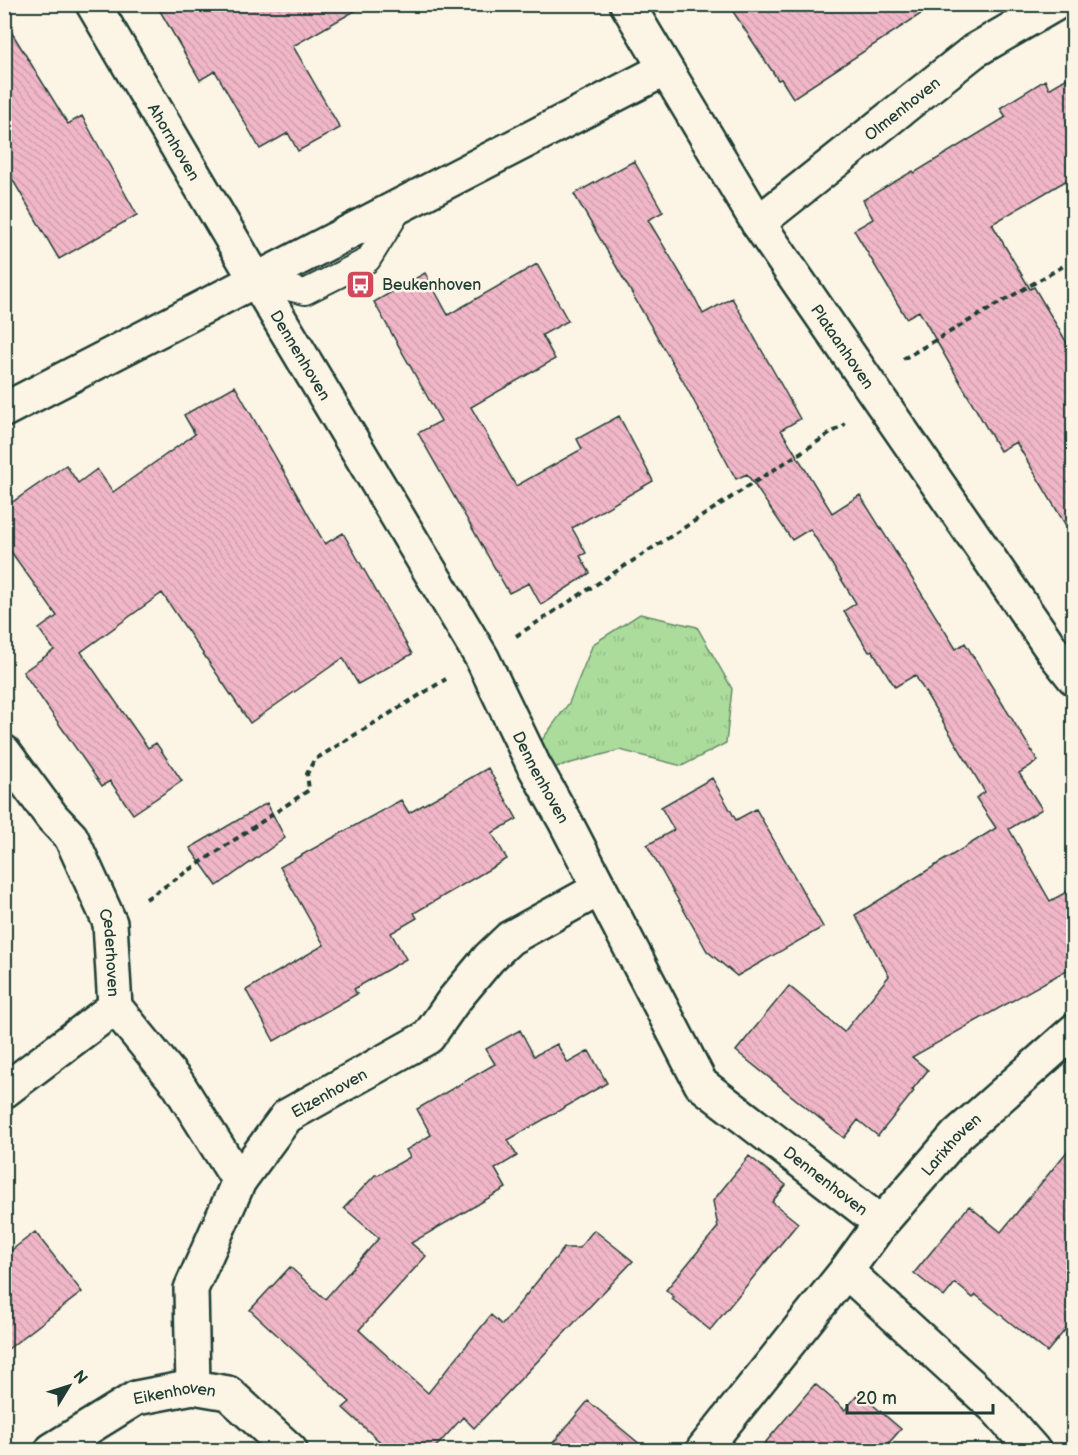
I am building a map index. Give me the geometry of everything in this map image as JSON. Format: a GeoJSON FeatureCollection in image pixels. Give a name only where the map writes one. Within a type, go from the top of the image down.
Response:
{"type":"FeatureCollection","features":[{"type":"Feature","properties":{"kind":"street","name":"Ahornhoven"},"geometry":{"type":"LineString","coordinates":[[93,4],[255,280]]}},
{"type":"Feature","properties":{"kind":"street","name":"Plataanhoven"},"geometry":{"type":"LineString","coordinates":[[627,4],[758,224],[867,380],[1068,658]]}},
{"type":"Feature","properties":{"kind":"street","name":"Olmenhoven"},"geometry":{"type":"LineString","coordinates":[[758,224],[975,51],[1055,4]]}},
{"type":"Feature","properties":{"kind":"street"},"geometry":{"type":"LineString","coordinates":[[4,410],[665,69]]}},
{"type":"Feature","properties":{"kind":"street","name":"Dennenhoven"},"geometry":{"type":"LineString","coordinates":[[255,280],[482,658],[533,764],[565,821],[701,1084],[881,1223]]}},
{"type":"Feature","properties":{"kind":"street","name":"Cederhoven"},"geometry":{"type":"LineString","coordinates":[[4,752],[52,818],[71,837],[110,923],[115,1007],[178,1083],[239,1181]]}},
{"type":"Feature","properties":{"kind":"street","name":"Elzenhoven"},"geometry":{"type":"LineString","coordinates":[[193,1387],[191,1289],[239,1181],[286,1116],[428,1037],[454,1000],[489,958],[510,938],[599,889]]}},
{"type":"Feature","properties":{"kind":"street"},"geometry":{"type":"LineString","coordinates":[[4,1091],[115,1007]]}},
{"type":"Feature","properties":{"kind":"street","name":"Larixhoven"},"geometry":{"type":"LineString","coordinates":[[702,1450],[846,1271],[881,1223],[957,1135],[1074,1031]]}},
{"type":"Feature","properties":{"kind":"street"},"geometry":{"type":"LineString","coordinates":[[846,1271],[996,1408],[1034,1450]]}},
{"type":"Feature","properties":{"kind":"street","name":"Eikenhoven"},"geometry":{"type":"LineString","coordinates":[[52,1450],[136,1398],[193,1387],[228,1393],[290,1450]]}},
{"type":"Feature","properties":{"kind":"path"},"geometry":{"type":"LineString","coordinates":[[4,12],[18,4]]}},
{"type":"Feature","properties":{"kind":"path"},"geometry":{"type":"LineString","coordinates":[[867,380],[1074,260]]}},
{"type":"Feature","properties":{"kind":"green space"},"geometry":{"type":"Polygon","coordinates":[[[640,614],[697,627],[732,689],[726,743],[682,766],[620,750],[552,768],[539,744],[569,703],[593,644],[640,614]]]}},
{"type":"Feature","properties":{"kind":"building"},"geometry":{"type":"Polygon","coordinates":[[[156,4],[367,4],[293,46],[340,128],[298,151],[288,133],[260,149],[215,71],[200,80],[156,4]]]}},
{"type":"Feature","properties":{"kind":"building"},"geometry":{"type":"Polygon","coordinates":[[[728,4],[936,4],[793,98],[781,79],[778,80],[728,4]]]}},
{"type":"Feature","properties":{"kind":"building"},"geometry":{"type":"Polygon","coordinates":[[[4,20],[68,124],[82,116],[137,215],[59,259],[4,165],[4,20]]]}},
{"type":"Feature","properties":{"kind":"building"},"geometry":{"type":"Polygon","coordinates":[[[1074,74],[1074,176],[992,224],[1030,289],[1034,287],[1074,355],[1074,539],[1016,442],[1000,451],[919,311],[906,318],[854,230],[873,219],[863,200],[913,171],[914,173],[1006,117],[1000,108],[1045,80],[1049,89],[1074,74]]]}},
{"type":"Feature","properties":{"kind":"building"},"geometry":{"type":"Polygon","coordinates":[[[634,161],[663,212],[648,220],[703,314],[732,298],[778,379],[800,419],[781,430],[832,513],[860,495],[956,649],[965,643],[1038,761],[1019,773],[1042,809],[1009,829],[1050,901],[1074,888],[1074,966],[912,1057],[928,1070],[878,1136],[858,1120],[844,1138],[736,1051],[789,986],[844,1032],[889,976],[855,915],[996,828],[976,798],[985,792],[915,675],[895,687],[872,650],[869,652],[844,611],[856,603],[810,529],[792,540],[747,474],[736,479],[683,381],[574,194],[634,161]]]}},
{"type":"Feature","properties":{"kind":"building"},"geometry":{"type":"Polygon","coordinates":[[[537,264],[568,321],[542,335],[555,359],[471,407],[516,486],[582,449],[577,439],[619,416],[653,481],[572,528],[586,553],[580,556],[590,573],[541,605],[529,583],[509,593],[418,433],[441,421],[374,302],[425,273],[448,315],[537,264]]]}},
{"type":"Feature","properties":{"kind":"building"},"geometry":{"type":"Polygon","coordinates":[[[235,386],[325,544],[343,533],[412,654],[358,684],[343,658],[250,723],[162,593],[81,652],[148,748],[156,743],[182,781],[133,814],[110,781],[102,786],[23,672],[54,650],[39,629],[57,616],[4,542],[4,508],[66,465],[78,483],[97,469],[113,492],[195,434],[184,415],[235,386]]]}},
{"type":"Feature","properties":{"kind":"building"},"geometry":{"type":"Polygon","coordinates":[[[488,768],[517,819],[492,833],[507,859],[414,913],[417,918],[391,933],[406,959],[354,989],[357,994],[274,1041],[246,990],[324,945],[280,867],[401,800],[409,813],[488,768]]]}},
{"type":"Feature","properties":{"kind":"building"},"geometry":{"type":"Polygon","coordinates":[[[712,778],[736,820],[756,809],[823,927],[737,976],[707,951],[647,845],[674,830],[661,807],[712,778]]]}},
{"type":"Feature","properties":{"kind":"building"},"geometry":{"type":"Polygon","coordinates":[[[267,803],[285,838],[217,886],[190,848],[267,803]]]}},
{"type":"Feature","properties":{"kind":"building"},"geometry":{"type":"Polygon","coordinates":[[[520,1030],[534,1056],[557,1044],[568,1063],[589,1051],[607,1083],[508,1140],[517,1156],[495,1169],[506,1188],[411,1243],[426,1256],[359,1330],[428,1393],[491,1315],[502,1325],[564,1248],[579,1248],[594,1230],[633,1261],[474,1428],[463,1417],[433,1450],[389,1450],[343,1408],[350,1402],[250,1310],[290,1267],[325,1299],[379,1238],[344,1208],[375,1175],[410,1157],[406,1150],[431,1135],[417,1109],[495,1064],[486,1049],[520,1030]]]}},
{"type":"Feature","properties":{"kind":"building"},"geometry":{"type":"Polygon","coordinates":[[[1074,1143],[1074,1319],[1047,1352],[976,1295],[973,1298],[955,1283],[944,1297],[914,1273],[969,1206],[1001,1232],[1074,1143]]]}},
{"type":"Feature","properties":{"kind":"building"},"geometry":{"type":"Polygon","coordinates":[[[749,1156],[786,1185],[772,1202],[798,1223],[710,1330],[672,1299],[674,1297],[666,1290],[718,1227],[713,1201],[749,1156]]]}},
{"type":"Feature","properties":{"kind":"building"},"geometry":{"type":"Polygon","coordinates":[[[35,1232],[82,1292],[4,1352],[4,1256],[35,1232]]]}},
{"type":"Feature","properties":{"kind":"building"},"geometry":{"type":"Polygon","coordinates":[[[815,1384],[845,1410],[859,1393],[901,1429],[887,1445],[893,1450],[759,1450],[815,1384]]]}},
{"type":"Feature","properties":{"kind":"building"},"geometry":{"type":"Polygon","coordinates":[[[588,1401],[647,1450],[547,1450],[588,1401]]]}},
{"type":"Feature","properties":{"kind":"place","name":"Beukenhoven"},"geometry":{"type":"Point","coordinates":[361,284]}}]}
